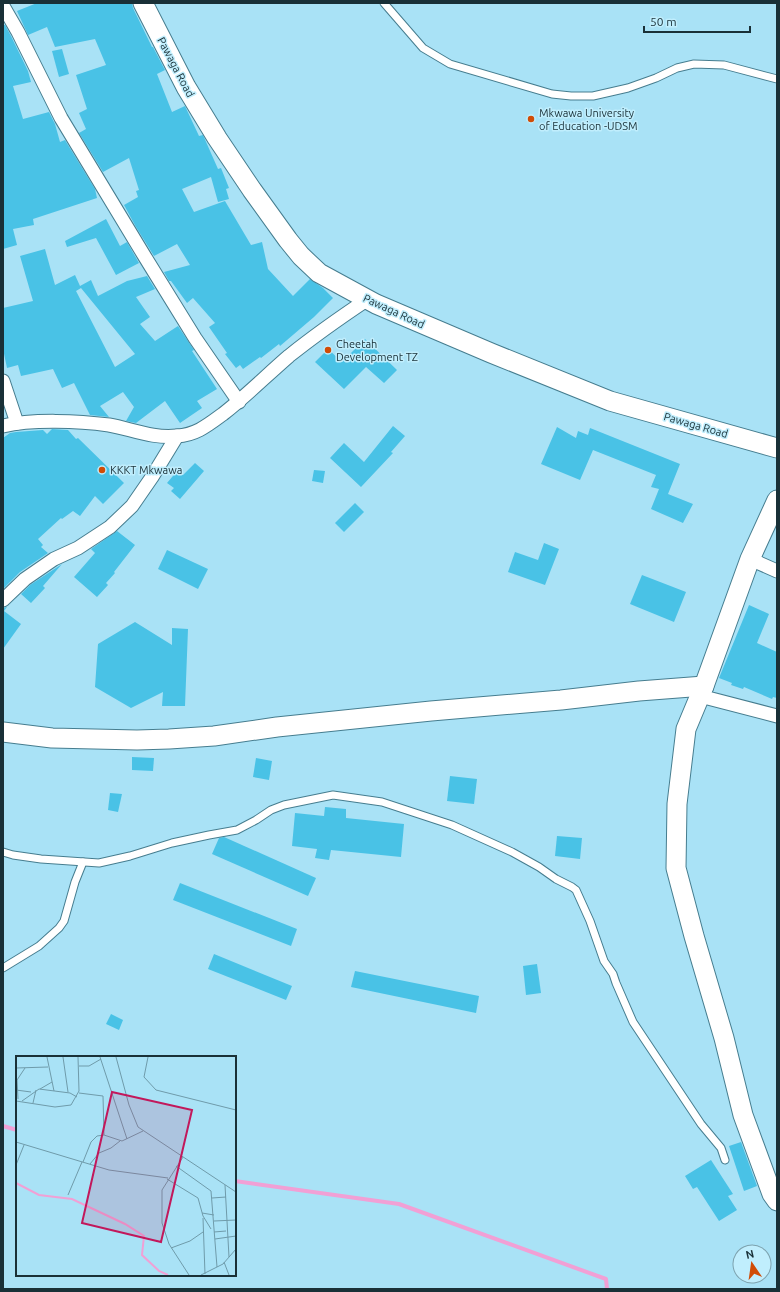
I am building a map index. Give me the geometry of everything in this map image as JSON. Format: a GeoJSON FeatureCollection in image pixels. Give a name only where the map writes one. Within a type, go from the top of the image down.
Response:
{"type":"FeatureCollection","features":[{"type":"Feature","properties":{"kind":"street","name":"Pawaga Road"},"geometry":{"type":"LineString","coordinates":[[143,3],[186,87],[252,190],[288,240],[301,256],[319,273],[368,299],[491,354],[610,401],[777,448]]}},
{"type":"Feature","properties":{"kind":"street"},"geometry":{"type":"LineString","coordinates":[[3,6],[18,32],[61,118],[196,338],[239,402]]}},
{"type":"Feature","properties":{"kind":"street"},"geometry":{"type":"LineString","coordinates":[[3,426],[17,423],[78,422],[109,425],[163,436],[191,434],[204,428],[239,402],[289,357],[329,325],[368,299]]}},
{"type":"Feature","properties":{"kind":"street"},"geometry":{"type":"LineString","coordinates":[[3,381],[17,423]]}},
{"type":"Feature","properties":{"kind":"street"},"geometry":{"type":"LineString","coordinates":[[3,600],[25,579],[54,559],[78,548],[110,527],[132,506],[177,436]]}},
{"type":"Feature","properties":{"kind":"street"},"geometry":{"type":"LineString","coordinates":[[777,500],[750,559],[702,691],[686,729],[677,804],[676,868],[724,1038],[743,1115],[772,1194],[777,1201]]}},
{"type":"Feature","properties":{"kind":"street"},"geometry":{"type":"LineString","coordinates":[[750,559],[777,571]]}},
{"type":"Feature","properties":{"kind":"street"},"geometry":{"type":"LineString","coordinates":[[3,732],[52,738],[137,740],[169,739],[214,736],[277,727],[431,711],[561,700],[639,691],[702,691],[777,716]]}},
{"type":"Feature","properties":{"kind":"lane"},"geometry":{"type":"LineString","coordinates":[[384,3],[423,48],[437,57],[450,64],[552,94],[593,96],[628,88],[678,68],[694,64],[724,65],[777,79]]}},
{"type":"Feature","properties":{"kind":"lane"},"geometry":{"type":"LineString","coordinates":[[3,852],[13,856],[99,863],[130,856],[172,843],[237,830],[272,810],[284,805],[333,795],[382,802],[452,825],[512,852],[576,890],[590,921],[604,961],[613,974],[633,1022],[697,1118],[721,1148],[725,1160]]}},
{"type":"Feature","properties":{"kind":"lane"},"geometry":{"type":"LineString","coordinates":[[3,968],[39,946],[59,928],[64,921],[75,882],[83,862]]}},
{"type":"Feature","properties":{"kind":"building"},"geometry":{"type":"Polygon","coordinates":[[[37,3],[132,3],[152,47],[165,70],[157,74],[172,112],[185,106],[199,136],[203,135],[218,169],[221,168],[229,188],[226,189],[229,199],[218,202],[211,177],[182,189],[194,212],[225,201],[251,245],[262,242],[268,269],[293,296],[310,279],[323,288],[333,298],[314,317],[280,346],[279,344],[261,358],[260,357],[243,369],[240,365],[236,368],[225,354],[227,353],[209,327],[215,323],[193,298],[187,303],[171,281],[169,281],[164,272],[190,265],[177,244],[154,256],[136,227],[124,205],[138,197],[136,191],[139,190],[129,158],[103,172],[79,133],[86,129],[79,113],[87,109],[76,75],[106,65],[95,39],[55,47],[47,27],[28,35],[17,11],[37,3]]]}},
{"type":"Feature","properties":{"kind":"building"},"geometry":{"type":"Polygon","coordinates":[[[3,25],[5,25],[11,36],[28,71],[31,82],[13,86],[23,119],[49,112],[55,124],[60,142],[65,140],[95,189],[97,198],[33,219],[34,225],[13,229],[17,245],[3,249],[3,25]]]}},
{"type":"Feature","properties":{"kind":"building"},"geometry":{"type":"Polygon","coordinates":[[[62,49],[69,74],[59,77],[52,51],[62,49]]]}},
{"type":"Feature","properties":{"kind":"building"},"geometry":{"type":"Polygon","coordinates":[[[106,219],[120,246],[127,242],[139,263],[116,275],[96,238],[67,247],[65,241],[106,219]]]}},
{"type":"Feature","properties":{"kind":"building"},"geometry":{"type":"Polygon","coordinates":[[[45,249],[55,285],[75,275],[80,286],[91,280],[98,296],[127,281],[147,276],[155,289],[136,297],[150,317],[140,324],[155,341],[178,326],[194,350],[192,351],[217,389],[197,401],[202,408],[180,423],[165,401],[136,423],[126,421],[134,407],[123,392],[100,406],[109,417],[90,415],[74,383],[62,388],[53,369],[21,376],[18,365],[7,368],[3,349],[3,308],[33,301],[20,256],[45,249]],[[81,288],[76,291],[115,367],[135,354],[81,288]]]}},
{"type":"Feature","properties":{"kind":"building"},"geometry":{"type":"Polygon","coordinates":[[[365,339],[397,370],[384,383],[366,367],[344,389],[315,362],[328,349],[342,362],[365,339]]]}},
{"type":"Feature","properties":{"kind":"building"},"geometry":{"type":"Polygon","coordinates":[[[393,426],[405,436],[391,452],[393,453],[361,487],[330,458],[344,443],[364,462],[393,426]]]}},
{"type":"Feature","properties":{"kind":"building"},"geometry":{"type":"Polygon","coordinates":[[[557,427],[576,438],[578,431],[588,435],[590,428],[680,464],[668,494],[693,504],[683,523],[651,509],[659,489],[651,487],[656,475],[593,450],[580,480],[541,464],[557,427]]]}},
{"type":"Feature","properties":{"kind":"building"},"geometry":{"type":"Polygon","coordinates":[[[52,429],[68,430],[124,483],[103,504],[95,496],[80,516],[73,511],[62,519],[61,518],[38,539],[43,545],[41,547],[48,553],[20,572],[3,589],[3,438],[10,433],[16,432],[43,430],[47,434],[52,429]]]}},
{"type":"Feature","properties":{"kind":"building"},"geometry":{"type":"Polygon","coordinates":[[[195,463],[204,471],[180,499],[171,491],[174,488],[167,483],[178,470],[183,475],[195,463]]]}},
{"type":"Feature","properties":{"kind":"building"},"geometry":{"type":"Polygon","coordinates":[[[314,470],[325,471],[323,483],[312,481],[314,470]]]}},
{"type":"Feature","properties":{"kind":"building"},"geometry":{"type":"Polygon","coordinates":[[[355,503],[364,512],[344,532],[335,523],[355,503]]]}},
{"type":"Feature","properties":{"kind":"building"},"geometry":{"type":"Polygon","coordinates":[[[117,531],[135,545],[106,583],[108,585],[97,597],[74,577],[95,553],[91,549],[117,531]]]}},
{"type":"Feature","properties":{"kind":"building"},"geometry":{"type":"Polygon","coordinates":[[[544,543],[559,549],[545,585],[508,572],[515,552],[538,560],[544,543]]]}},
{"type":"Feature","properties":{"kind":"building"},"geometry":{"type":"Polygon","coordinates":[[[167,550],[208,569],[198,589],[158,569],[167,550]]]}},
{"type":"Feature","properties":{"kind":"building"},"geometry":{"type":"Polygon","coordinates":[[[62,564],[43,586],[45,588],[31,603],[21,594],[30,585],[62,564]]]}},
{"type":"Feature","properties":{"kind":"building"},"geometry":{"type":"Polygon","coordinates":[[[642,575],[686,592],[674,622],[630,604],[642,575]]]}},
{"type":"Feature","properties":{"kind":"building"},"geometry":{"type":"Polygon","coordinates":[[[749,605],[769,614],[757,643],[777,652],[777,698],[773,697],[772,699],[744,687],[743,689],[731,685],[732,683],[719,678],[749,605]]]}},
{"type":"Feature","properties":{"kind":"building"},"geometry":{"type":"Polygon","coordinates":[[[7,607],[4,611],[21,624],[3,649],[3,608],[7,607]]]}},
{"type":"Feature","properties":{"kind":"building"},"geometry":{"type":"Polygon","coordinates":[[[135,622],[172,645],[172,628],[188,629],[185,706],[162,706],[163,692],[131,708],[95,687],[98,644],[135,622]]]}},
{"type":"Feature","properties":{"kind":"building"},"geometry":{"type":"Polygon","coordinates":[[[132,757],[154,758],[153,771],[132,770],[132,757]]]}},
{"type":"Feature","properties":{"kind":"building"},"geometry":{"type":"Polygon","coordinates":[[[256,758],[272,761],[269,780],[253,777],[256,758]]]}},
{"type":"Feature","properties":{"kind":"building"},"geometry":{"type":"Polygon","coordinates":[[[450,776],[477,779],[474,804],[447,801],[450,776]]]}},
{"type":"Feature","properties":{"kind":"building"},"geometry":{"type":"Polygon","coordinates":[[[110,793],[122,794],[118,812],[108,810],[110,793]]]}},
{"type":"Feature","properties":{"kind":"building"},"geometry":{"type":"Polygon","coordinates":[[[325,807],[346,809],[346,818],[404,824],[401,857],[331,850],[329,860],[315,858],[317,849],[292,846],[295,813],[324,816],[325,807]]]}},
{"type":"Feature","properties":{"kind":"building"},"geometry":{"type":"Polygon","coordinates":[[[557,836],[582,838],[580,859],[555,856],[557,836]]]}},
{"type":"Feature","properties":{"kind":"building"},"geometry":{"type":"Polygon","coordinates":[[[224,837],[316,878],[308,896],[212,854],[219,838],[224,837]]]}},
{"type":"Feature","properties":{"kind":"building"},"geometry":{"type":"Polygon","coordinates":[[[180,883],[297,929],[291,946],[173,900],[180,883]]]}},
{"type":"Feature","properties":{"kind":"building"},"geometry":{"type":"Polygon","coordinates":[[[214,954],[292,986],[286,1000],[208,969],[214,954]]]}},
{"type":"Feature","properties":{"kind":"building"},"geometry":{"type":"Polygon","coordinates":[[[537,964],[541,993],[526,995],[523,966],[537,964]]]}},
{"type":"Feature","properties":{"kind":"building"},"geometry":{"type":"Polygon","coordinates":[[[355,971],[479,996],[476,1013],[351,987],[355,971]]]}},
{"type":"Feature","properties":{"kind":"building"},"geometry":{"type":"Polygon","coordinates":[[[111,1014],[123,1020],[119,1030],[106,1024],[111,1014]]]}},
{"type":"Feature","properties":{"kind":"building"},"geometry":{"type":"Polygon","coordinates":[[[741,1142],[757,1186],[744,1191],[729,1146],[741,1142]]]}},
{"type":"Feature","properties":{"kind":"building"},"geometry":{"type":"Polygon","coordinates":[[[711,1160],[733,1194],[728,1196],[737,1210],[719,1221],[697,1187],[693,1189],[685,1176],[711,1160]]]}},
{"type":"Feature","properties":{"kind":"waterway"},"geometry":{"type":"LineString","coordinates":[[3,1126],[16,1130]]}},
{"type":"Feature","properties":{"kind":"waterway"},"geometry":{"type":"LineString","coordinates":[[236,1181],[399,1204],[606,1279],[607,1289]]}},
{"type":"Feature","properties":{"kind":"place","name":"Mkwawa University of Education -UDSM"},"geometry":{"type":"Point","coordinates":[531,119]}},
{"type":"Feature","properties":{"kind":"place","name":"Cheetah Development TZ"},"geometry":{"type":"Point","coordinates":[328,350]}},
{"type":"Feature","properties":{"kind":"place","name":"KKKT Mkwawa"},"geometry":{"type":"Point","coordinates":[102,470]}}]}
